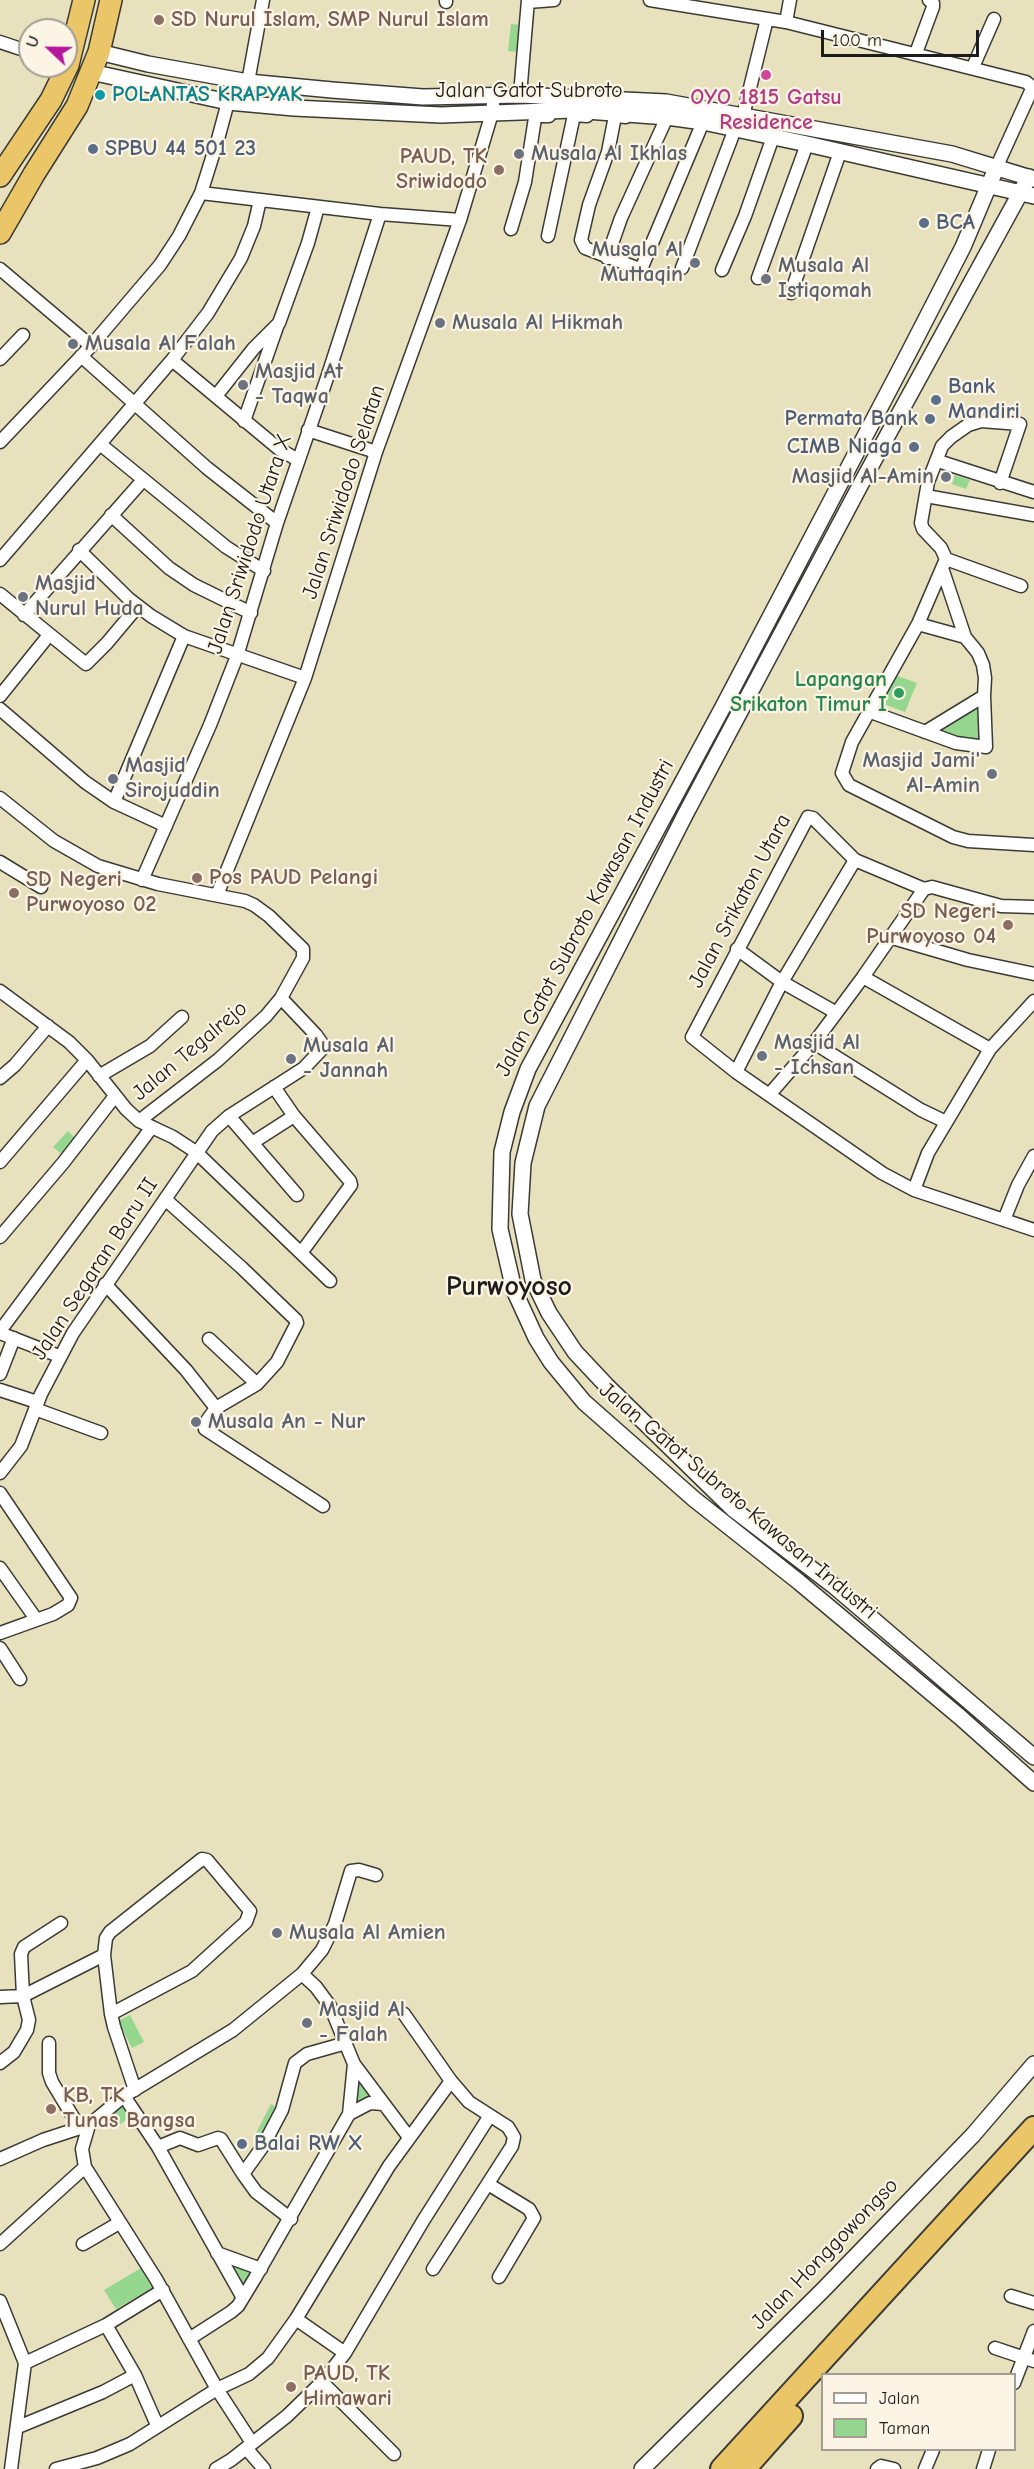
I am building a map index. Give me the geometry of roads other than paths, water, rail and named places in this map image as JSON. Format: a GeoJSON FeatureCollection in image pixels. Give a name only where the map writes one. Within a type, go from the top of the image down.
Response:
{"type":"FeatureCollection","features":[{"type":"Feature","properties":{"kind":"highway"},"geometry":{"type":"LineString","coordinates":[[78,25],[84,0]]}},
{"type":"Feature","properties":{"kind":"highway"},"geometry":{"type":"LineString","coordinates":[[0,233],[77,106],[99,52],[111,0]]}},
{"type":"Feature","properties":{"kind":"highway"},"geometry":{"type":"LineString","coordinates":[[78,46],[99,52]]}},
{"type":"Feature","properties":{"kind":"highway"},"geometry":{"type":"LineString","coordinates":[[78,68],[91,72]]}},
{"type":"Feature","properties":{"kind":"highway"},"geometry":{"type":"LineString","coordinates":[[0,176],[51,100],[61,78]]}},
{"type":"Feature","properties":{"kind":"highway"},"geometry":{"type":"LineString","coordinates":[[722,2469],[1034,2128]]}},
{"type":"Feature","properties":{"kind":"highway"},"geometry":{"type":"LineString","coordinates":[[830,2373],[1034,2150]]}},
{"type":"Feature","properties":{"kind":"highway"},"geometry":{"type":"LineString","coordinates":[[744,2469],[821,2383]]}},
{"type":"Feature","properties":{"kind":"street"},"geometry":{"type":"LineString","coordinates":[[248,82],[263,0]]}},
{"type":"Feature","properties":{"kind":"street"},"geometry":{"type":"LineString","coordinates":[[520,95],[528,1],[554,0]]}},
{"type":"Feature","properties":{"kind":"street"},"geometry":{"type":"LineString","coordinates":[[650,0],[786,22],[1026,82],[1030,84],[1031,91],[997,166]]}},
{"type":"Feature","properties":{"kind":"street"},"geometry":{"type":"LineString","coordinates":[[786,22],[790,0]]}},
{"type":"Feature","properties":{"kind":"street"},"geometry":{"type":"LineString","coordinates":[[916,53],[933,8],[933,3],[929,0]]}},
{"type":"Feature","properties":{"kind":"street"},"geometry":{"type":"LineString","coordinates":[[682,268],[739,122],[767,19]]}},
{"type":"Feature","properties":{"kind":"street"},"geometry":{"type":"LineString","coordinates":[[973,67],[994,19]]}},
{"type":"Feature","properties":{"kind":"street"},"geometry":{"type":"LineString","coordinates":[[0,42],[18,48]]}},
{"type":"Feature","properties":{"kind":"street","name":"Jalan Gatot Subroto"},"geometry":{"type":"LineString","coordinates":[[99,52],[148,64],[248,82],[423,97],[520,95],[642,99],[739,122],[952,154],[1032,178]]}},
{"type":"Feature","properties":{"kind":"street","name":"Jalan Gatot Subroto"},"geometry":{"type":"LineString","coordinates":[[91,72],[228,102],[294,108],[430,114],[612,111],[666,119],[739,122],[773,137],[1027,194]]}},
{"type":"Feature","properties":{"kind":"street","name":"Jalan Sriwidodo Selatan"},"geometry":{"type":"LineString","coordinates":[[217,896],[305,678],[376,452],[460,220],[492,113],[494,95]]}},
{"type":"Feature","properties":{"kind":"street"},"geometry":{"type":"LineString","coordinates":[[0,442],[91,346],[160,266],[179,236],[201,193],[228,102]]}},
{"type":"Feature","properties":{"kind":"street"},"geometry":{"type":"LineString","coordinates":[[511,229],[525,182],[535,117],[574,115],[666,119],[621,218],[607,258]]}},
{"type":"Feature","properties":{"kind":"street"},"geometry":{"type":"LineString","coordinates":[[548,236],[574,115]]}},
{"type":"Feature","properties":{"kind":"street"},"geometry":{"type":"LineString","coordinates":[[615,116],[608,153],[589,205],[581,240],[585,248],[637,268],[642,267],[703,122]]}},
{"type":"Feature","properties":{"kind":"street"},"geometry":{"type":"LineString","coordinates":[[722,270],[745,216],[773,137]]}},
{"type":"Feature","properties":{"kind":"street"},"geometry":{"type":"LineString","coordinates":[[758,278],[807,144]]}},
{"type":"Feature","properties":{"kind":"street"},"geometry":{"type":"LineString","coordinates":[[791,293],[840,152]]}},
{"type":"Feature","properties":{"kind":"street","name":"Jalan Gatot Subroto Kawasan Industri"},"geometry":{"type":"LineString","coordinates":[[997,166],[963,247],[907,356],[528,1069],[512,1112],[502,1152],[500,1229],[514,1290],[536,1338],[551,1362],[584,1402],[694,1499],[799,1582],[960,1717],[1034,1783]]}},
{"type":"Feature","properties":{"kind":"street","name":"Jalan Gatot Subroto Kawasan Industri"},"geometry":{"type":"LineString","coordinates":[[1032,178],[1027,194],[862,482],[824,558],[685,815],[537,1106],[523,1163],[520,1214],[533,1280],[549,1313],[574,1352],[733,1509],[834,1586],[1034,1757]]}},
{"type":"Feature","properties":{"kind":"street"},"geometry":{"type":"LineString","coordinates":[[201,193],[380,214],[460,220]]}},
{"type":"Feature","properties":{"kind":"street"},"geometry":{"type":"LineString","coordinates":[[0,560],[172,360],[208,313],[236,270],[246,247],[260,200]]}},
{"type":"Feature","properties":{"kind":"street"},"geometry":{"type":"LineString","coordinates":[[244,421],[308,243],[318,207]]}},
{"type":"Feature","properties":{"kind":"street","name":"Jalan Sriwidodo Utara X"},"geometry":{"type":"LineString","coordinates":[[142,880],[237,656],[277,522],[380,214]]}},
{"type":"Feature","properties":{"kind":"street"},"geometry":{"type":"LineString","coordinates":[[0,269],[91,346]]}},
{"type":"Feature","properties":{"kind":"street"},"geometry":{"type":"LineString","coordinates":[[216,396],[254,348],[279,323]]}},
{"type":"Feature","properties":{"kind":"street"},"geometry":{"type":"LineString","coordinates":[[0,359],[23,335]]}},
{"type":"Feature","properties":{"kind":"street"},"geometry":{"type":"LineString","coordinates":[[81,356],[207,468],[277,522]]}},
{"type":"Feature","properties":{"kind":"street"},"geometry":{"type":"LineString","coordinates":[[172,360],[244,421],[298,460]]}},
{"type":"Feature","properties":{"kind":"street"},"geometry":{"type":"LineString","coordinates":[[868,711],[956,743],[986,747],[983,665],[978,653],[965,637],[941,549],[921,524],[928,482],[942,446],[958,431],[981,421],[1020,424],[1000,483]]}},
{"type":"Feature","properties":{"kind":"street"},"geometry":{"type":"LineString","coordinates":[[308,430],[376,452]]}},
{"type":"Feature","properties":{"kind":"street"},"geometry":{"type":"LineString","coordinates":[[100,444],[226,547],[264,571]]}},
{"type":"Feature","properties":{"kind":"street"},"geometry":{"type":"LineString","coordinates":[[940,462],[1034,492]]}},
{"type":"Feature","properties":{"kind":"street"},"geometry":{"type":"LineString","coordinates":[[24,615],[143,480]]}},
{"type":"Feature","properties":{"kind":"street"},"geometry":{"type":"LineString","coordinates":[[926,496],[1034,515]]}},
{"type":"Feature","properties":{"kind":"street"},"geometry":{"type":"LineString","coordinates":[[111,515],[169,568],[194,585],[251,613]]}},
{"type":"Feature","properties":{"kind":"street"},"geometry":{"type":"LineString","coordinates":[[79,550],[138,606],[184,636],[305,678]]}},
{"type":"Feature","properties":{"kind":"street"},"geometry":{"type":"LineString","coordinates":[[944,565],[1020,586]]}},
{"type":"Feature","properties":{"kind":"street"},"geometry":{"type":"LineString","coordinates":[[944,565],[918,624],[868,711],[844,762],[842,773],[844,780],[849,785],[953,837],[968,841],[1034,846]]}},
{"type":"Feature","properties":{"kind":"street"},"geometry":{"type":"LineString","coordinates":[[0,594],[86,663],[107,643],[138,606]]}},
{"type":"Feature","properties":{"kind":"street"},"geometry":{"type":"LineString","coordinates":[[918,624],[965,637]]}},
{"type":"Feature","properties":{"kind":"street"},"geometry":{"type":"LineString","coordinates":[[0,696],[49,635]]}},
{"type":"Feature","properties":{"kind":"street"},"geometry":{"type":"LineString","coordinates":[[114,802],[184,636]]}},
{"type":"Feature","properties":{"kind":"street"},"geometry":{"type":"LineString","coordinates":[[925,732],[984,696]]}},
{"type":"Feature","properties":{"kind":"street"},"geometry":{"type":"LineString","coordinates":[[0,709],[85,782],[114,802],[166,826]]}},
{"type":"Feature","properties":{"kind":"street"},"geometry":{"type":"LineString","coordinates":[[0,798],[54,841],[98,866],[142,880],[217,896]]}},
{"type":"Feature","properties":{"kind":"street","name":"Jalan Srikaton Utara"},"geometry":{"type":"LineString","coordinates":[[736,1072],[692,1037],[808,817],[813,818],[855,860],[924,889],[932,887],[1001,906],[1034,908]]}},
{"type":"Feature","properties":{"kind":"street"},"geometry":{"type":"LineString","coordinates":[[855,860],[782,982],[736,1072],[882,1173],[914,1190],[1034,1230]]}},
{"type":"Feature","properties":{"kind":"street"},"geometry":{"type":"LineString","coordinates":[[0,861],[41,887]]}},
{"type":"Feature","properties":{"kind":"street"},"geometry":{"type":"LineString","coordinates":[[769,1095],[814,1043],[924,889]]}},
{"type":"Feature","properties":{"kind":"street","name":"Jalan Tegalrejo"},"geometry":{"type":"LineString","coordinates":[[139,1121],[253,1030],[281,998],[303,958],[303,949],[284,929],[254,905],[217,896]]}},
{"type":"Feature","properties":{"kind":"street"},"geometry":{"type":"LineString","coordinates":[[889,937],[968,960],[1034,974]]}},
{"type":"Feature","properties":{"kind":"street"},"geometry":{"type":"LineString","coordinates":[[737,949],[782,982],[835,1012]]}},
{"type":"Feature","properties":{"kind":"street"},"geometry":{"type":"LineString","coordinates":[[863,977],[990,1049]]}},
{"type":"Feature","properties":{"kind":"street"},"geometry":{"type":"LineString","coordinates":[[0,991],[48,1026],[87,1060],[115,1096],[139,1121],[196,1152],[330,1281]]}},
{"type":"Feature","properties":{"kind":"street","name":"Jalan Segaran Baru II"},"geometry":{"type":"LineString","coordinates":[[0,1473],[21,1446],[59,1356],[105,1284],[196,1152],[212,1131],[229,1116],[304,1068],[320,1052],[323,1046],[316,1035],[281,998]]}},
{"type":"Feature","properties":{"kind":"street"},"geometry":{"type":"LineString","coordinates":[[914,1190],[928,1153],[990,1049],[1034,1001]]}},
{"type":"Feature","properties":{"kind":"street"},"geometry":{"type":"LineString","coordinates":[[99,1076],[150,1046],[182,1017]]}},
{"type":"Feature","properties":{"kind":"street"},"geometry":{"type":"LineString","coordinates":[[0,1078],[15,1065],[48,1026]]}},
{"type":"Feature","properties":{"kind":"street"},"geometry":{"type":"LineString","coordinates":[[814,1043],[921,1110],[946,1122]]}},
{"type":"Feature","properties":{"kind":"street"},"geometry":{"type":"LineString","coordinates":[[0,1162],[87,1060]]}},
{"type":"Feature","properties":{"kind":"street"},"geometry":{"type":"LineString","coordinates":[[274,1087],[294,1116],[351,1185],[301,1253]]}},
{"type":"Feature","properties":{"kind":"street"},"geometry":{"type":"LineString","coordinates":[[0,1237],[63,1163],[115,1096]]}},
{"type":"Feature","properties":{"kind":"street"},"geometry":{"type":"LineString","coordinates":[[229,1116],[297,1195]]}},
{"type":"Feature","properties":{"kind":"street"},"geometry":{"type":"LineString","coordinates":[[252,1143],[294,1116]]}},
{"type":"Feature","properties":{"kind":"street"},"geometry":{"type":"LineString","coordinates":[[59,1356],[0,1332],[152,1127]]}},
{"type":"Feature","properties":{"kind":"street"},"geometry":{"type":"LineString","coordinates":[[1004,1221],[1018,1185],[1034,1156]]}},
{"type":"Feature","properties":{"kind":"street"},"geometry":{"type":"LineString","coordinates":[[165,1199],[234,1260],[296,1320],[296,1327],[277,1362],[257,1384],[216,1408],[204,1426],[207,1432],[323,1506]]}},
{"type":"Feature","properties":{"kind":"street"},"geometry":{"type":"LineString","coordinates":[[105,1284],[186,1370],[216,1408]]}},
{"type":"Feature","properties":{"kind":"street"},"geometry":{"type":"LineString","coordinates":[[0,1374],[14,1338]]}},
{"type":"Feature","properties":{"kind":"street"},"geometry":{"type":"LineString","coordinates":[[208,1339],[257,1384]]}},
{"type":"Feature","properties":{"kind":"street"},"geometry":{"type":"LineString","coordinates":[[0,1390],[100,1433]]}},
{"type":"Feature","properties":{"kind":"street"},"geometry":{"type":"LineString","coordinates":[[0,1493],[70,1596],[68,1605],[53,1614],[0,1632]]}},
{"type":"Feature","properties":{"kind":"street"},"geometry":{"type":"LineString","coordinates":[[0,1568],[36,1619]]}},
{"type":"Feature","properties":{"kind":"street"},"geometry":{"type":"LineString","coordinates":[[0,1648],[20,1679]]}},
{"type":"Feature","properties":{"kind":"street"},"geometry":{"type":"LineString","coordinates":[[111,2014],[192,1971],[246,1922],[250,1911],[207,1860],[202,1859],[110,1932],[106,1938],[104,1955],[111,2014],[129,2093],[243,2298]]}},
{"type":"Feature","properties":{"kind":"street"},"geometry":{"type":"LineString","coordinates":[[0,2159],[84,2126],[129,2093],[233,2030],[302,1974],[322,1950],[335,1924],[351,1871],[359,1870],[376,1875]]}},
{"type":"Feature","properties":{"kind":"street"},"geometry":{"type":"LineString","coordinates":[[0,2063],[14,2052],[27,2030],[29,2020],[23,1996],[21,1954],[24,1947],[61,1923]]}},
{"type":"Feature","properties":{"kind":"street"},"geometry":{"type":"LineString","coordinates":[[0,1997],[23,1996],[104,1955]]}},
{"type":"Feature","properties":{"kind":"street"},"geometry":{"type":"LineString","coordinates":[[302,1974],[316,1987],[330,2006],[354,2064],[408,2136]]}},
{"type":"Feature","properties":{"kind":"street"},"geometry":{"type":"LineString","coordinates":[[404,2014],[451,2081],[469,2102],[508,2127],[514,2137],[512,2146],[433,2269]]}},
{"type":"Feature","properties":{"kind":"street"},"geometry":{"type":"LineString","coordinates":[[49,2043],[52,2082],[84,2126],[82,2149],[85,2166],[163,2290],[264,2469]]}},
{"type":"Feature","properties":{"kind":"street"},"geometry":{"type":"LineString","coordinates":[[243,2174],[263,2146],[282,2110],[295,2063],[307,2054],[346,2043]]}},
{"type":"Feature","properties":{"kind":"street"},"geometry":{"type":"LineString","coordinates":[[189,2339],[231,2312],[243,2298],[291,2219],[349,2114],[354,2064]]}},
{"type":"Feature","properties":{"kind":"street","name":"Jalan Honggowongso"},"geometry":{"type":"LineString","coordinates":[[642,2469],[824,2290],[973,2135],[1034,2064]]}},
{"type":"Feature","properties":{"kind":"street"},"geometry":{"type":"LineString","coordinates":[[56,2469],[113,2452],[217,2389],[259,2367],[282,2341],[297,2319],[338,2247],[408,2136],[451,2081]]}},
{"type":"Feature","properties":{"kind":"street"},"geometry":{"type":"LineString","coordinates":[[349,2114],[369,2103],[383,2104]]}},
{"type":"Feature","properties":{"kind":"street"},"geometry":{"type":"LineString","coordinates":[[216,2469],[287,2416],[322,2382],[345,2353],[417,2230],[489,2116]]}},
{"type":"Feature","properties":{"kind":"street"},"geometry":{"type":"LineString","coordinates":[[158,2147],[180,2138],[198,2145],[221,2139],[256,2192],[291,2219]]}},
{"type":"Feature","properties":{"kind":"street"},"geometry":{"type":"LineString","coordinates":[[0,2244],[85,2166]]}},
{"type":"Feature","properties":{"kind":"street"},"geometry":{"type":"LineString","coordinates":[[488,2184],[529,2209],[534,2217],[499,2277]]}},
{"type":"Feature","properties":{"kind":"street"},"geometry":{"type":"LineString","coordinates":[[83,2244],[119,2223]]}},
{"type":"Feature","properties":{"kind":"street"},"geometry":{"type":"LineString","coordinates":[[217,2253],[261,2269]]}},
{"type":"Feature","properties":{"kind":"street"},"geometry":{"type":"LineString","coordinates":[[25,2363],[106,2325],[163,2290]]}},
{"type":"Feature","properties":{"kind":"street"},"geometry":{"type":"LineString","coordinates":[[1011,2296],[1034,2303]]}},
{"type":"Feature","properties":{"kind":"street"},"geometry":{"type":"LineString","coordinates":[[0,2301],[25,2363],[11,2469]]}},
{"type":"Feature","properties":{"kind":"street"},"geometry":{"type":"LineString","coordinates":[[297,2319],[345,2353]]}},
{"type":"Feature","properties":{"kind":"street"},"geometry":{"type":"LineString","coordinates":[[106,2325],[135,2375],[157,2426]]}},
{"type":"Feature","properties":{"kind":"street"},"geometry":{"type":"LineString","coordinates":[[1016,2380],[1029,2359],[1034,2331]]}},
{"type":"Feature","properties":{"kind":"street"},"geometry":{"type":"LineString","coordinates":[[995,2348],[1029,2359]]}},
{"type":"Feature","properties":{"kind":"street"},"geometry":{"type":"LineString","coordinates":[[18,2427],[103,2392],[135,2375]]}},
{"type":"Feature","properties":{"kind":"street"},"geometry":{"type":"LineString","coordinates":[[322,2382],[394,2454]]}},
{"type":"Feature","properties":{"kind":"street"},"geometry":{"type":"LineString","coordinates":[[925,2469],[933,2451]]}},
{"type":"Feature","properties":{"kind":"street"},"geometry":{"type":"LineString","coordinates":[[983,2469],[989,2451]]}},
{"type":"Feature","properties":{"kind":"street"},"geometry":{"type":"LineString","coordinates":[[877,2469],[881,2466],[894,2469]]}},
{"type":"Feature","properties":{"kind":"place","name":"SD Nurul Islam, SMP Nurul Islam"},"geometry":{"type":"Point","coordinates":[159,20]}},
{"type":"Feature","properties":{"kind":"place","name":"OYO 1815 Gatsu Residence"},"geometry":{"type":"Point","coordinates":[766,75]}},
{"type":"Feature","properties":{"kind":"place","name":"POLANTAS KRAPYAK"},"geometry":{"type":"Point","coordinates":[100,95]}},
{"type":"Feature","properties":{"kind":"place","name":"SPBU 44 501 23"},"geometry":{"type":"Point","coordinates":[93,149]}},
{"type":"Feature","properties":{"kind":"place","name":"Musala Al Ikhlas"},"geometry":{"type":"Point","coordinates":[519,154]}},
{"type":"Feature","properties":{"kind":"place","name":"PAUD, TK Sriwidodo"},"geometry":{"type":"Point","coordinates":[499,170]}},
{"type":"Feature","properties":{"kind":"place","name":"BCA"},"geometry":{"type":"Point","coordinates":[924,223]}},
{"type":"Feature","properties":{"kind":"place","name":"Musala Al Muttaqin"},"geometry":{"type":"Point","coordinates":[695,263]}},
{"type":"Feature","properties":{"kind":"place","name":"Musala Al Istiqomah"},"geometry":{"type":"Point","coordinates":[766,279]}},
{"type":"Feature","properties":{"kind":"place","name":"Musala Al Hikmah"},"geometry":{"type":"Point","coordinates":[440,323]}},
{"type":"Feature","properties":{"kind":"place","name":"Musala Al Falah"},"geometry":{"type":"Point","coordinates":[73,344]}},
{"type":"Feature","properties":{"kind":"place","name":"Masjid At - Taqwa"},"geometry":{"type":"Point","coordinates":[243,385]}},
{"type":"Feature","properties":{"kind":"place","name":"Bank Mandiri"},"geometry":{"type":"Point","coordinates":[936,400]}},
{"type":"Feature","properties":{"kind":"place","name":"Permata Bank"},"geometry":{"type":"Point","coordinates":[930,419]}},
{"type":"Feature","properties":{"kind":"place","name":"CIMB Niaga"},"geometry":{"type":"Point","coordinates":[914,447]}},
{"type":"Feature","properties":{"kind":"place","name":"Masjid Al-Amin"},"geometry":{"type":"Point","coordinates":[946,477]}},
{"type":"Feature","properties":{"kind":"place","name":"Masjid Nurul Huda"},"geometry":{"type":"Point","coordinates":[23,597]}},
{"type":"Feature","properties":{"kind":"place","name":"Lapangan Srikaton Timur I"},"geometry":{"type":"Point","coordinates":[899,693]}},
{"type":"Feature","properties":{"kind":"place","name":"Masjid Jami' Al-Amin"},"geometry":{"type":"Point","coordinates":[992,774]}},
{"type":"Feature","properties":{"kind":"place","name":"Masjid Sirojuddin"},"geometry":{"type":"Point","coordinates":[113,779]}},
{"type":"Feature","properties":{"kind":"place","name":"Pos PAUD Pelangi"},"geometry":{"type":"Point","coordinates":[197,878]}},
{"type":"Feature","properties":{"kind":"place","name":"SD Negeri Purwoyoso 02"},"geometry":{"type":"Point","coordinates":[14,893]}},
{"type":"Feature","properties":{"kind":"place","name":"SD Negeri Purwoyoso 04"},"geometry":{"type":"Point","coordinates":[1008,925]}},
{"type":"Feature","properties":{"kind":"place","name":"Masjid Al - Ichsan"},"geometry":{"type":"Point","coordinates":[762,1056]}},
{"type":"Feature","properties":{"kind":"place","name":"Musala Al - Jannah"},"geometry":{"type":"Point","coordinates":[291,1059]}},
{"type":"Feature","properties":{"kind":"place","name":"Musala An - Nur"},"geometry":{"type":"Point","coordinates":[196,1422]}},
{"type":"Feature","properties":{"kind":"place","name":"Musala Al Amien"},"geometry":{"type":"Point","coordinates":[277,1933]}},
{"type":"Feature","properties":{"kind":"place","name":"Masjid Al - Falah"},"geometry":{"type":"Point","coordinates":[307,2023]}},
{"type":"Feature","properties":{"kind":"place","name":"KB, TK Tunas Bangsa"},"geometry":{"type":"Point","coordinates":[51,2109]}},
{"type":"Feature","properties":{"kind":"place","name":"Balai RW X"},"geometry":{"type":"Point","coordinates":[242,2144]}},
{"type":"Feature","properties":{"kind":"place","name":"PAUD, TK Himawari"},"geometry":{"type":"Point","coordinates":[291,2387]}},
{"type":"Feature","properties":{"kind":"district","name":"Purwoyoso"},"geometry":{"type":"Point","coordinates":[509,1287]}}]}
